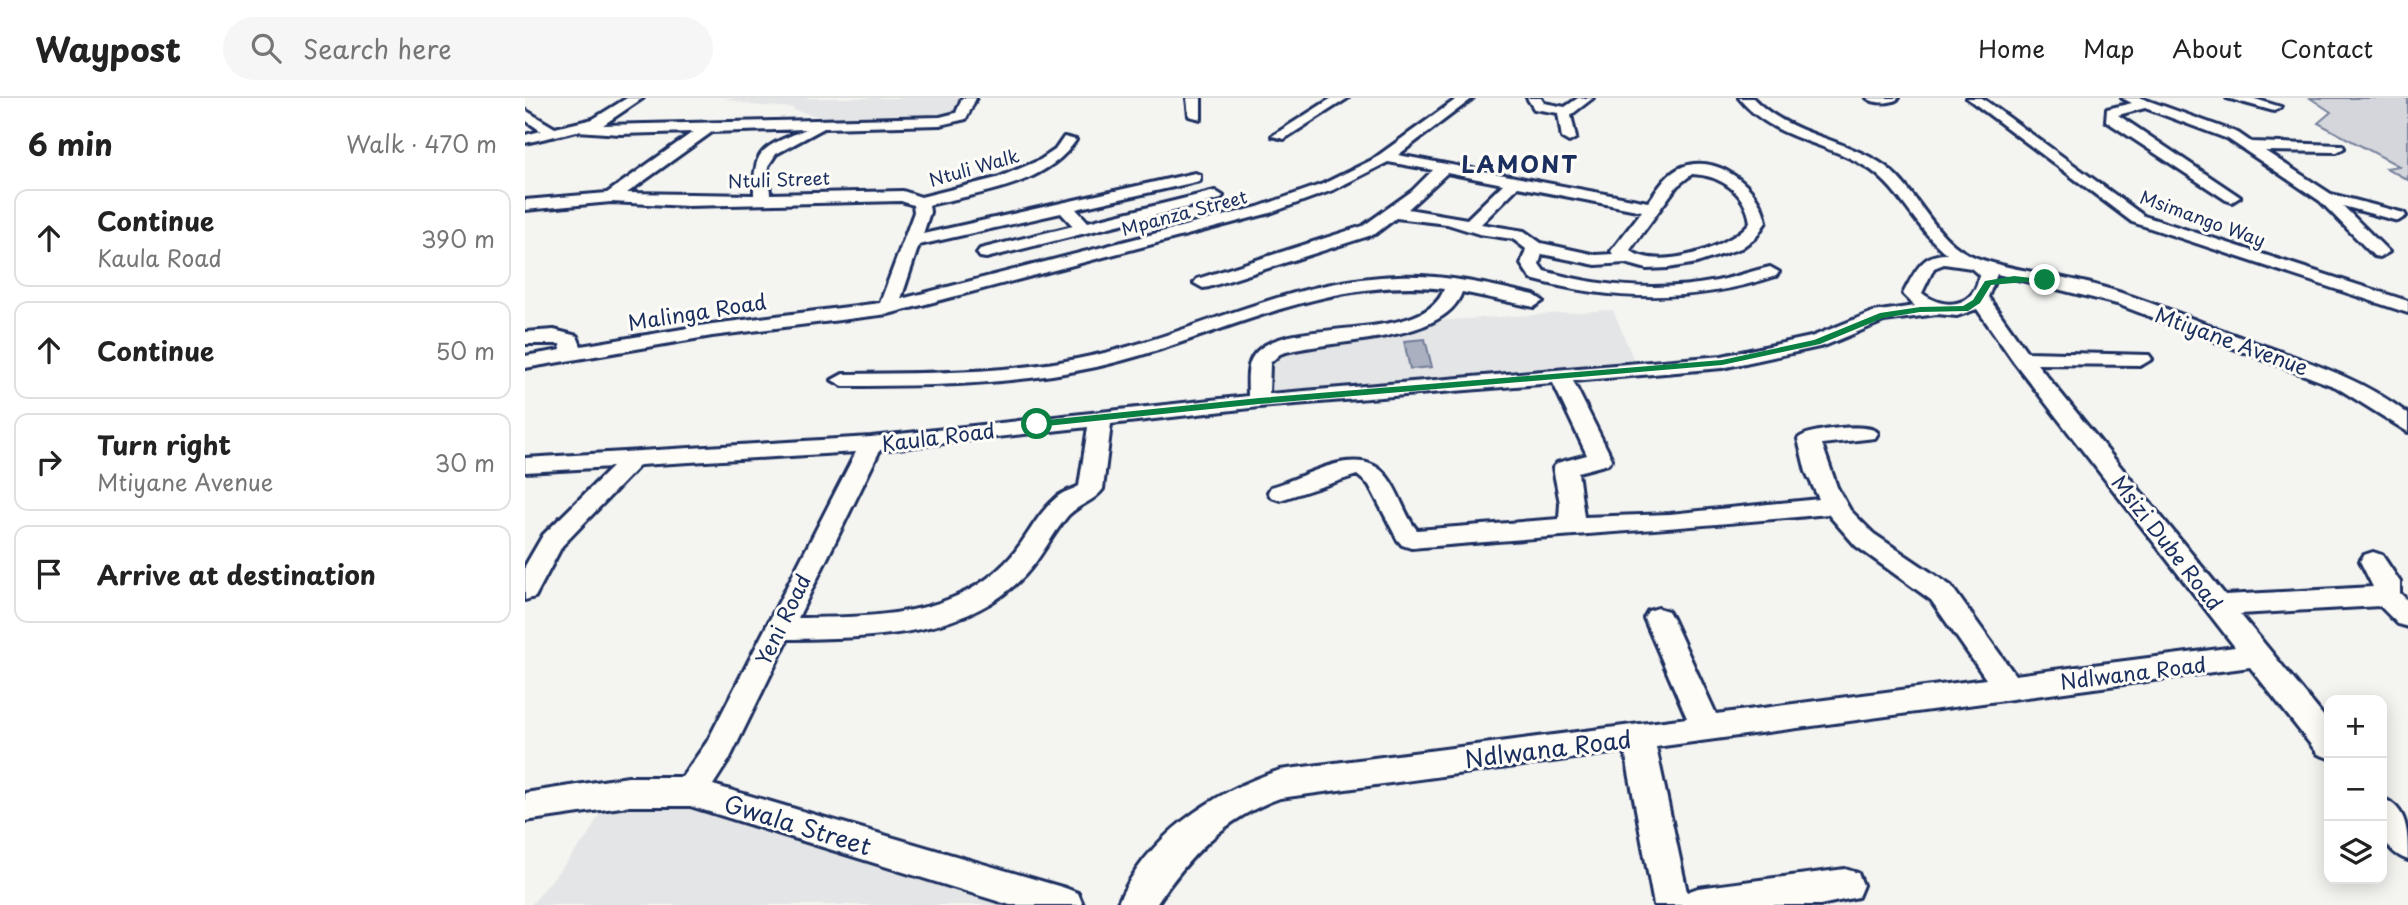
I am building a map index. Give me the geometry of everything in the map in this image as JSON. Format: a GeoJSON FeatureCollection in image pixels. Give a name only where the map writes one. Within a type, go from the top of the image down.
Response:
{"type":"FeatureCollection","features":[{"type":"Feature","properties":{"kind":"street"},"geometry":{"type":"LineString","coordinates":[[582,128],[611,115],[636,98]]}},
{"type":"Feature","properties":{"kind":"street"},"geometry":{"type":"LineString","coordinates":[[525,138],[582,128],[621,130],[957,118],[969,98]]}},
{"type":"Feature","properties":{"kind":"street"},"geometry":{"type":"LineString","coordinates":[[1194,98],[1196,116]]}},
{"type":"Feature","properties":{"kind":"street"},"geometry":{"type":"LineString","coordinates":[[1279,136],[1341,98]]}},
{"type":"Feature","properties":{"kind":"street","name":"Mpanza Street"},"geometry":{"type":"LineString","coordinates":[[888,308],[1264,210],[1328,187],[1386,157],[1466,98]]}},
{"type":"Feature","properties":{"kind":"street"},"geometry":{"type":"LineString","coordinates":[[1534,98],[1539,106],[1566,111],[1586,98]]}},
{"type":"Feature","properties":{"kind":"street","name":"Msizi Dube Road"},"geometry":{"type":"LineString","coordinates":[[1746,98],[1754,108],[1776,122],[1858,156],[1882,171],[1925,224],[1979,277],[2014,348],[2324,739]]}},
{"type":"Feature","properties":{"kind":"street","name":"Msimango Way"},"geometry":{"type":"LineString","coordinates":[[1974,98],[2139,219],[2408,307]]}},
{"type":"Feature","properties":{"kind":"street"},"geometry":{"type":"LineString","coordinates":[[2129,98],[2219,129],[2249,146],[2326,198],[2381,252]]}},
{"type":"Feature","properties":{"kind":"street"},"geometry":{"type":"LineString","coordinates":[[2234,98],[2274,107]]}},
{"type":"Feature","properties":{"kind":"street"},"geometry":{"type":"LineString","coordinates":[[2146,104],[2112,112],[2111,118],[2232,197]]}},
{"type":"Feature","properties":{"kind":"street"},"geometry":{"type":"LineString","coordinates":[[1566,111],[1569,138]]}},
{"type":"Feature","properties":{"kind":"street"},"geometry":{"type":"LineString","coordinates":[[525,114],[552,133]]}},
{"type":"Feature","properties":{"kind":"street"},"geometry":{"type":"LineString","coordinates":[[762,200],[761,166],[769,152],[828,124]]}},
{"type":"Feature","properties":{"kind":"street"},"geometry":{"type":"LineString","coordinates":[[611,197],[709,127]]}},
{"type":"Feature","properties":{"kind":"street","name":"Ntuli Walk"},"geometry":{"type":"LineString","coordinates":[[920,202],[1030,172],[1056,156],[1069,140]]}},
{"type":"Feature","properties":{"kind":"street"},"geometry":{"type":"LineString","coordinates":[[2249,146],[2337,149]]}},
{"type":"Feature","properties":{"kind":"street"},"geometry":{"type":"LineString","coordinates":[[1386,157],[1652,208]]}},
{"type":"Feature","properties":{"kind":"street"},"geometry":{"type":"LineString","coordinates":[[1203,283],[1377,226],[1391,212],[1423,190],[1443,169]]}},
{"type":"Feature","properties":{"kind":"street"},"geometry":{"type":"LineString","coordinates":[[1391,212],[1450,219],[1518,235],[1535,247],[1596,260],[1625,258],[1640,264],[1716,254],[1736,245],[1750,234],[1758,222],[1750,197],[1742,189],[1702,170],[1690,170],[1680,174],[1620,251],[1625,258]]}},
{"type":"Feature","properties":{"kind":"street"},"geometry":{"type":"LineString","coordinates":[[913,241],[1067,209],[1195,178]]}},
{"type":"Feature","properties":{"kind":"street"},"geometry":{"type":"LineString","coordinates":[[1470,225],[1514,182]]}},
{"type":"Feature","properties":{"kind":"street","name":"Ntuli Street"},"geometry":{"type":"LineString","coordinates":[[525,205],[611,197],[762,200],[881,194],[903,196],[920,202]]}},
{"type":"Feature","properties":{"kind":"street"},"geometry":{"type":"LineString","coordinates":[[986,253],[1215,196]]}},
{"type":"Feature","properties":{"kind":"street"},"geometry":{"type":"LineString","coordinates":[[2326,198],[2356,203],[2398,216]]}},
{"type":"Feature","properties":{"kind":"street"},"geometry":{"type":"LineString","coordinates":[[888,308],[922,212],[920,202]]}},
{"type":"Feature","properties":{"kind":"street"},"geometry":{"type":"LineString","coordinates":[[1067,209],[1084,228]]}},
{"type":"Feature","properties":{"kind":"street"},"geometry":{"type":"LineString","coordinates":[[1912,294],[1927,265],[1930,242],[1925,224]]}},
{"type":"Feature","properties":{"kind":"street"},"geometry":{"type":"LineString","coordinates":[[1535,247],[1530,264],[1537,275],[1602,288],[1681,290],[1735,282],[1770,272]]}},
{"type":"Feature","properties":{"kind":"street"},"geometry":{"type":"LineString","coordinates":[[1927,265],[1943,259],[1979,277]]}},
{"type":"Feature","properties":{"kind":"street","name":"Mtiyane Avenue"},"geometry":{"type":"LineString","coordinates":[[1979,277],[2045,280],[2124,300],[2321,373],[2363,393],[2408,425]]}},
{"type":"Feature","properties":{"kind":"street","name":"Kaula Road"},"geometry":{"type":"LineString","coordinates":[[1880,316],[1965,309],[1979,277]]}},
{"type":"Feature","properties":{"kind":"street"},"geometry":{"type":"LineString","coordinates":[[843,380],[953,380],[1098,361],[1224,324],[1319,292],[1399,280],[1455,285],[1534,301]]}},
{"type":"Feature","properties":{"kind":"street"},"geometry":{"type":"LineString","coordinates":[[1259,401],[1262,357],[1270,351],[1289,344],[1387,330],[1417,321],[1444,308],[1455,285]]}},
{"type":"Feature","properties":{"kind":"street","name":"Msizi Dube Road"},"geometry":{"type":"LineString","coordinates":[[1912,294],[2014,348]]}},
{"type":"Feature","properties":{"kind":"street","name":"Kaula Road"},"geometry":{"type":"LineString","coordinates":[[525,465],[871,444],[1259,401],[1749,358],[1817,342],[1880,316],[1912,294]]}},
{"type":"Feature","properties":{"kind":"street","name":"Malinga Road"},"geometry":{"type":"LineString","coordinates":[[525,362],[712,330],[888,308]]}},
{"type":"Feature","properties":{"kind":"street"},"geometry":{"type":"LineString","coordinates":[[525,338],[562,337],[570,340],[571,354]]}},
{"type":"Feature","properties":{"kind":"street"},"geometry":{"type":"LineString","coordinates":[[2014,348],[2142,359]]}},
{"type":"Feature","properties":{"kind":"street"},"geometry":{"type":"LineString","coordinates":[[1560,376],[1600,459],[1565,468],[1572,503],[1571,526]]}},
{"type":"Feature","properties":{"kind":"street"},"geometry":{"type":"LineString","coordinates":[[778,629],[865,627],[920,622],[996,585],[1010,575],[1064,504],[1090,489],[1101,417]]}},
{"type":"Feature","properties":{"kind":"street"},"geometry":{"type":"LineString","coordinates":[[1867,433],[1809,439],[1816,473],[1828,489],[1834,505],[1857,535],[1935,586],[2008,688]]}},
{"type":"Feature","properties":{"kind":"street","name":"Yeni Road"},"geometry":{"type":"LineString","coordinates":[[691,792],[718,751],[871,444]]}},
{"type":"Feature","properties":{"kind":"street"},"geometry":{"type":"LineString","coordinates":[[525,590],[552,541],[633,459]]}},
{"type":"Feature","properties":{"kind":"street"},"geometry":{"type":"LineString","coordinates":[[1280,492],[1357,468],[1373,474],[1403,530],[1411,539],[1571,526],[1670,522],[1834,505]]}},
{"type":"Feature","properties":{"kind":"street"},"geometry":{"type":"LineString","coordinates":[[2373,561],[2387,582],[2386,596]]}},
{"type":"Feature","properties":{"kind":"street"},"geometry":{"type":"LineString","coordinates":[[2217,605],[2386,596],[2408,617]]}},
{"type":"Feature","properties":{"kind":"street"},"geometry":{"type":"LineString","coordinates":[[1658,618],[1707,728]]}},
{"type":"Feature","properties":{"kind":"street","name":"Ndlwana Road"},"geometry":{"type":"LineString","coordinates":[[1135,905],[1162,864],[1183,839],[1227,805],[1257,790],[1308,780],[2258,655]]}},
{"type":"Feature","properties":{"kind":"street"},"geometry":{"type":"LineString","coordinates":[[1638,736],[1672,905]]}},
{"type":"Feature","properties":{"kind":"street","name":"Gwala Street"},"geometry":{"type":"LineString","coordinates":[[525,807],[634,791],[667,789],[691,792],[1065,905]]}},
{"type":"Feature","properties":{"kind":"street"},"geometry":{"type":"LineString","coordinates":[[1698,905],[1846,885]]}},
{"type":"Feature","properties":{"kind":"shaded area"},"geometry":{"type":"Polygon","coordinates":[[[724,98],[969,98],[961,116],[848,124],[793,110],[794,108],[752,105],[724,98]]]}},
{"type":"Feature","properties":{"kind":"shaded area"},"geometry":{"type":"Polygon","coordinates":[[[2310,98],[2408,98],[2408,180],[2386,168],[2399,166],[2318,123],[2331,112],[2310,98]]]}},
{"type":"Feature","properties":{"kind":"shaded area"},"geometry":{"type":"Polygon","coordinates":[[[1613,310],[1638,370],[1259,402],[1263,358],[1417,322],[1613,310]]]}},
{"type":"Feature","properties":{"kind":"shaded area"},"geometry":{"type":"Polygon","coordinates":[[[666,790],[1063,905],[531,905],[589,835],[608,796],[666,790]]]}},
{"type":"Feature","properties":{"kind":"water"},"geometry":{"type":"Polygon","coordinates":[[[1425,339],[1432,367],[1410,369],[1404,341],[1425,339]]]}},
{"type":"Feature","properties":{"kind":"district","name":"LAMONT"},"geometry":{"type":"Point","coordinates":[1520,163]}},
{"type":"Feature","properties":{"kind":"route"},"geometry":{"type":"LineString","coordinates":[[1037,424],[1259,401],[1722,362],[1817,342],[1880,316],[1920,309],[1965,309],[1977,301],[1988,283],[2014,278],[2045,280]]}}]}
